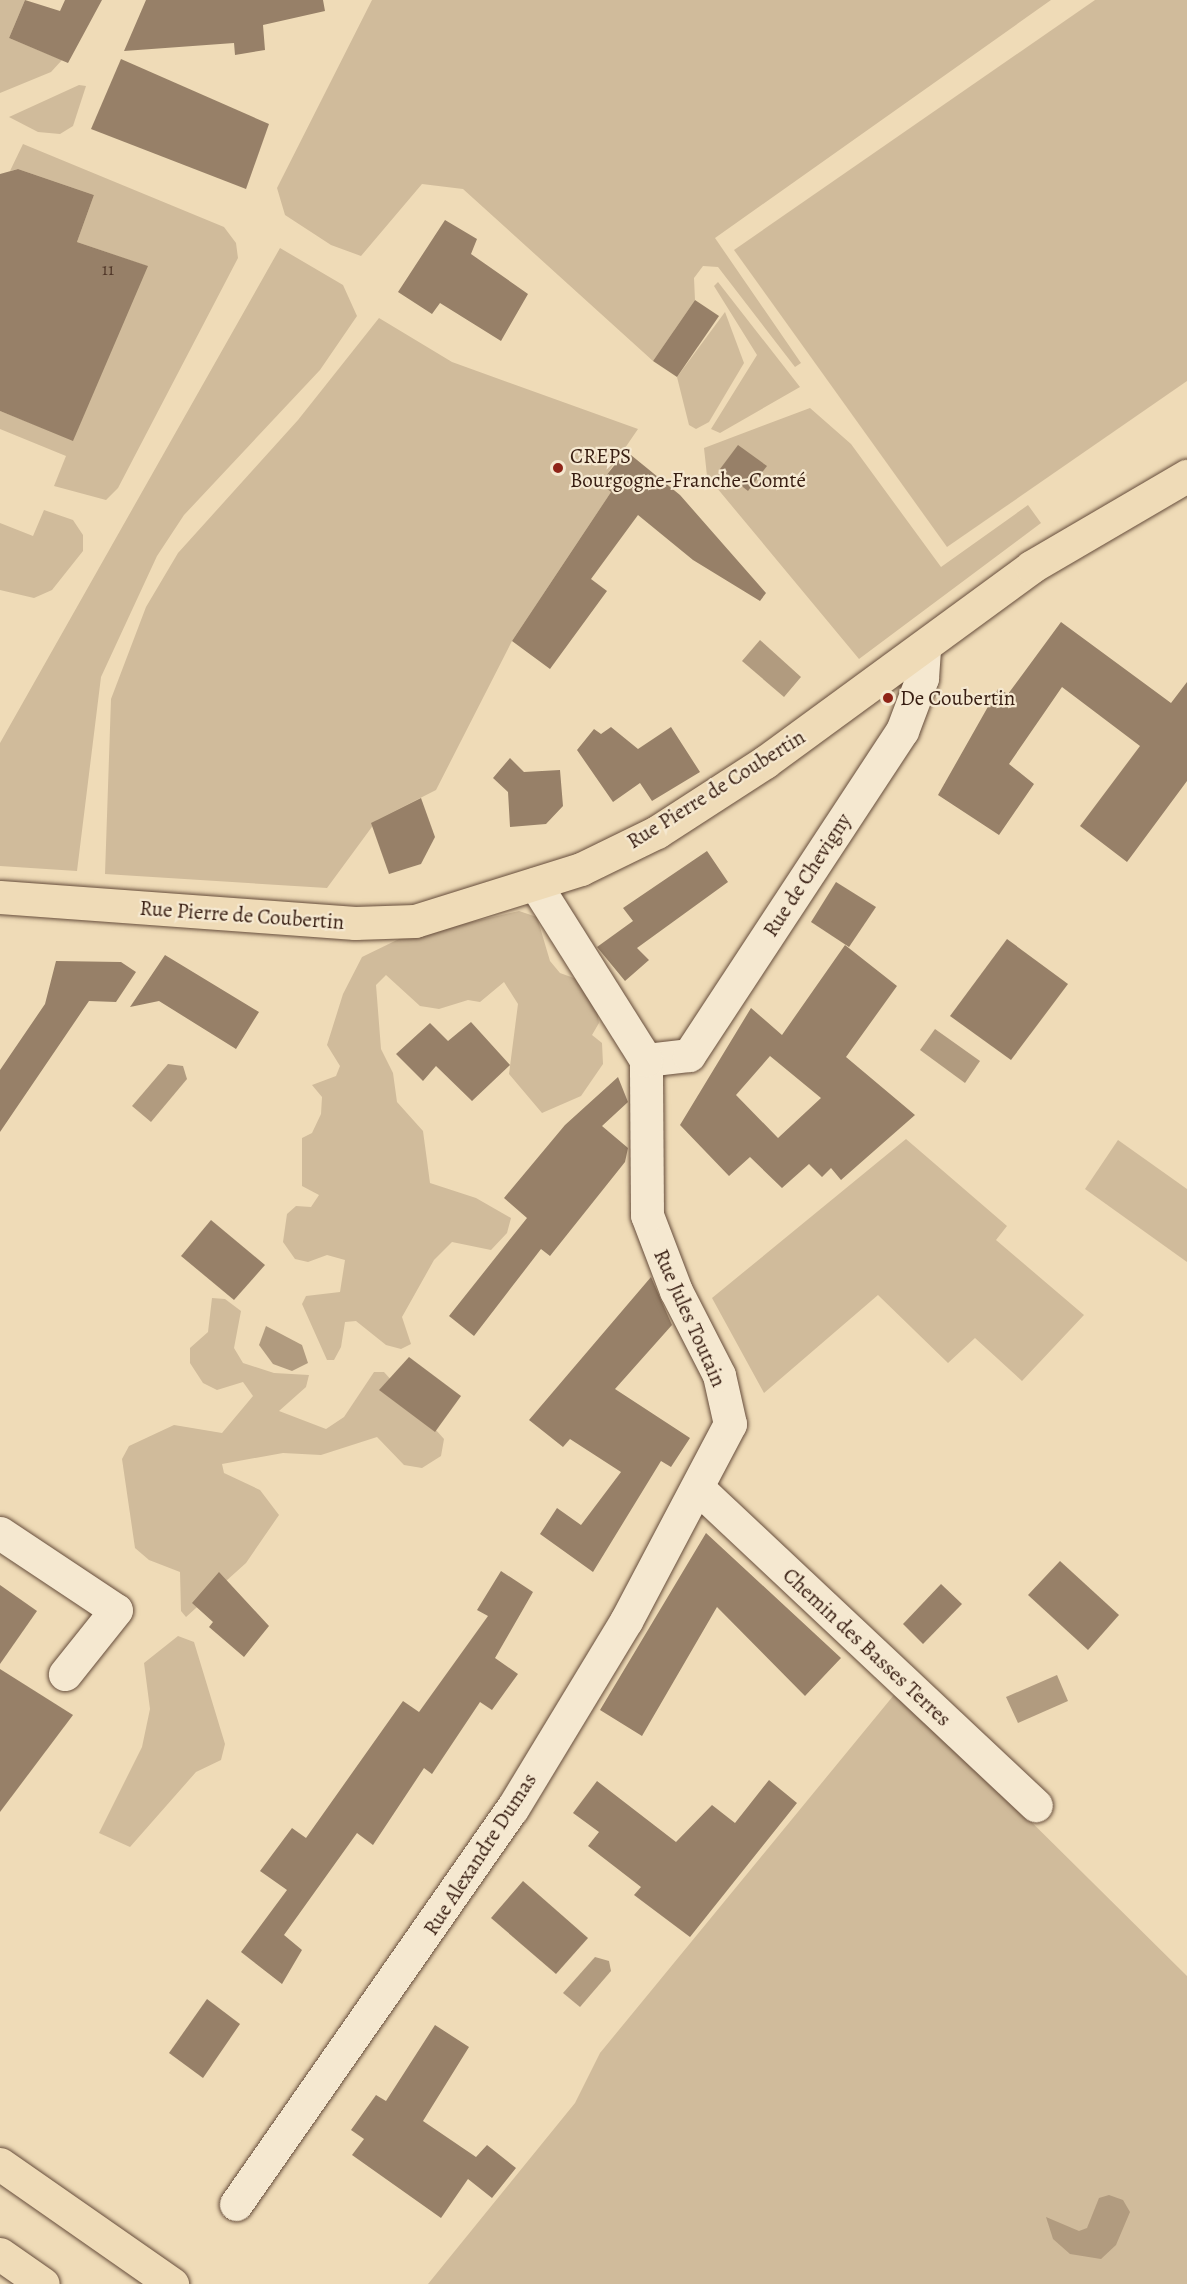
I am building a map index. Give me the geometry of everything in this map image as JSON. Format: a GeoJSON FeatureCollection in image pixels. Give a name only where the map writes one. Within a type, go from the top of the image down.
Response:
{"type":"FeatureCollection","features":[{"type":"Feature","properties":{"kind":"main road","name":"Rue Pierre de Coubertin"},"geometry":{"type":"LineString","coordinates":[[0,897],[355,923],[415,921],[581,869],[657,832],[924,648],[1031,567],[1187,476]]}},
{"type":"Feature","properties":{"kind":"main road"},"geometry":{"type":"LineString","coordinates":[[0,2164],[172,2284]]}},
{"type":"Feature","properties":{"kind":"main road"},"geometry":{"type":"LineString","coordinates":[[0,2253],[43,2284]]}},
{"type":"Feature","properties":{"kind":"street","name":"Rue de Chevigny"},"geometry":{"type":"LineString","coordinates":[[646,1060],[689,1055],[902,731],[922,678],[924,648]]}},
{"type":"Feature","properties":{"kind":"street"},"geometry":{"type":"LineString","coordinates":[[535,884],[646,1060]]}},
{"type":"Feature","properties":{"kind":"street","name":"Rue Jules Toutain"},"geometry":{"type":"LineString","coordinates":[[646,1060],[647,1215],[675,1292],[719,1375],[730,1424],[699,1489]]}},
{"type":"Feature","properties":{"kind":"street","name":"Chemin des Basses Terres"},"geometry":{"type":"LineString","coordinates":[[699,1489],[1036,1805]]}},
{"type":"Feature","properties":{"kind":"street","name":"Rue Alexandre Dumas"},"geometry":{"type":"LineString","coordinates":[[236,2204],[512,1809],[699,1489]]}},
{"type":"Feature","properties":{"kind":"street"},"geometry":{"type":"LineString","coordinates":[[0,1533],[116,1610],[65,1674]]}},
{"type":"Feature","properties":{"kind":"shaded area"},"geometry":{"type":"Polygon","coordinates":[[[0,0],[25,0],[9,38],[62,60],[51,72],[0,93],[0,0]]]}},
{"type":"Feature","properties":{"kind":"shaded area"},"geometry":{"type":"Polygon","coordinates":[[[372,0],[1051,0],[715,238],[801,363],[795,367],[718,267],[703,266],[694,278],[695,300],[653,361],[463,189],[422,184],[361,256],[331,245],[285,215],[277,188],[372,0]]]}},
{"type":"Feature","properties":{"kind":"shaded area"},"geometry":{"type":"Polygon","coordinates":[[[1095,0],[1187,0],[1187,381],[947,547],[734,250],[1095,0]]]}},
{"type":"Feature","properties":{"kind":"shaded area"},"geometry":{"type":"Polygon","coordinates":[[[79,85],[86,86],[73,126],[60,134],[38,132],[9,117],[79,85]]]}},
{"type":"Feature","properties":{"kind":"shaded area"},"geometry":{"type":"Polygon","coordinates":[[[23,144],[224,227],[236,243],[238,258],[118,488],[106,500],[54,486],[66,456],[0,429],[0,411],[73,440],[147,266],[77,242],[94,195],[18,169],[10,171],[23,144]]]}},
{"type":"Feature","properties":{"kind":"shaded area"},"geometry":{"type":"Polygon","coordinates":[[[280,248],[343,285],[357,316],[320,370],[184,515],[157,556],[101,677],[77,871],[0,866],[0,743],[280,248]]]}},
{"type":"Feature","properties":{"kind":"shaded area"},"geometry":{"type":"Polygon","coordinates":[[[718,282],[800,387],[720,433],[711,429],[757,355],[714,286],[718,282]]]}},
{"type":"Feature","properties":{"kind":"shaded area"},"geometry":{"type":"Polygon","coordinates":[[[725,312],[744,363],[709,422],[696,429],[689,425],[677,377],[725,312]]]}},
{"type":"Feature","properties":{"kind":"shaded area"},"geometry":{"type":"Polygon","coordinates":[[[379,318],[452,362],[638,429],[601,483],[611,492],[512,641],[436,790],[377,820],[327,888],[105,874],[111,699],[146,607],[178,553],[298,420],[379,318]]]}},
{"type":"Feature","properties":{"kind":"shaded area"},"geometry":{"type":"Polygon","coordinates":[[[810,408],[851,444],[941,567],[1028,505],[1041,523],[859,659],[707,476],[704,448],[810,408]]]}},
{"type":"Feature","properties":{"kind":"shaded area"},"geometry":{"type":"Polygon","coordinates":[[[44,510],[73,520],[83,535],[83,551],[52,590],[34,598],[0,590],[0,523],[33,536],[44,510]]]}},
{"type":"Feature","properties":{"kind":"shaded area"},"geometry":{"type":"Polygon","coordinates":[[[760,640],[801,677],[784,697],[742,661],[760,640]]]}},
{"type":"Feature","properties":{"kind":"shaded area"},"geometry":{"type":"Polygon","coordinates":[[[519,911],[537,917],[550,961],[560,973],[582,981],[595,998],[599,1023],[592,1035],[602,1043],[603,1064],[581,1096],[542,1113],[509,1074],[518,1004],[504,982],[480,1002],[468,1000],[439,1009],[420,1006],[386,975],[376,985],[381,1049],[393,1073],[397,1102],[423,1131],[430,1183],[476,1198],[511,1218],[507,1233],[491,1250],[452,1242],[434,1260],[402,1317],[411,1344],[401,1349],[386,1345],[356,1321],[345,1322],[341,1347],[334,1360],[327,1360],[302,1304],[306,1296],[340,1292],[345,1260],[327,1255],[308,1262],[295,1259],[283,1242],[287,1214],[296,1206],[311,1207],[319,1195],[302,1186],[302,1138],[312,1133],[321,1114],[322,1097],[312,1085],[336,1076],[340,1066],[327,1045],[343,994],[362,957],[399,939],[519,911]]]}},
{"type":"Feature","properties":{"kind":"shaded area"},"geometry":{"type":"Polygon","coordinates":[[[935,1029],[980,1061],[965,1083],[920,1050],[935,1029]]]}},
{"type":"Feature","properties":{"kind":"shaded area"},"geometry":{"type":"Polygon","coordinates":[[[168,1064],[183,1066],[187,1079],[151,1122],[132,1106],[168,1064]]]}},
{"type":"Feature","properties":{"kind":"shaded area"},"geometry":{"type":"Polygon","coordinates":[[[906,1139],[1007,1226],[996,1240],[1084,1315],[1022,1381],[975,1338],[948,1363],[878,1295],[764,1393],[712,1298],[906,1139]]]}},
{"type":"Feature","properties":{"kind":"shaded area"},"geometry":{"type":"Polygon","coordinates":[[[1118,1140],[1187,1189],[1187,1262],[1085,1189],[1118,1140]]]}},
{"type":"Feature","properties":{"kind":"shaded area"},"geometry":{"type":"Polygon","coordinates":[[[212,1298],[225,1299],[241,1311],[234,1348],[243,1363],[274,1373],[309,1375],[306,1387],[279,1411],[326,1429],[344,1417],[374,1372],[384,1372],[444,1439],[441,1456],[422,1468],[404,1465],[377,1437],[321,1455],[283,1453],[222,1464],[224,1473],[260,1490],[279,1515],[246,1563],[186,1617],[181,1611],[180,1572],[149,1560],[135,1548],[122,1459],[129,1446],[174,1425],[222,1433],[253,1396],[243,1382],[217,1390],[203,1383],[190,1363],[190,1348],[208,1332],[212,1298]]]}},
{"type":"Feature","properties":{"kind":"shaded area"},"geometry":{"type":"Polygon","coordinates":[[[266,1326],[302,1345],[308,1363],[292,1371],[273,1364],[259,1345],[266,1326]]]}},
{"type":"Feature","properties":{"kind":"shaded area"},"geometry":{"type":"Polygon","coordinates":[[[178,1636],[194,1642],[225,1744],[221,1760],[196,1772],[130,1847],[99,1833],[142,1747],[150,1709],[144,1663],[178,1636]]]}},
{"type":"Feature","properties":{"kind":"shaded area"},"geometry":{"type":"Polygon","coordinates":[[[1057,1675],[1068,1701],[1018,1723],[1006,1697],[1057,1675]]]}},
{"type":"Feature","properties":{"kind":"shaded area"},"geometry":{"type":"Polygon","coordinates":[[[898,1690],[1187,1976],[1187,2284],[428,2284],[575,2103],[600,2053],[898,1690]]]}},
{"type":"Feature","properties":{"kind":"shaded area"},"geometry":{"type":"Polygon","coordinates":[[[595,1957],[609,1961],[611,1971],[580,2007],[563,1993],[595,1957]]]}},
{"type":"Feature","properties":{"kind":"shaded area"},"geometry":{"type":"Polygon","coordinates":[[[1109,2195],[1123,2200],[1130,2212],[1116,2245],[1101,2259],[1070,2254],[1053,2239],[1046,2217],[1079,2231],[1087,2228],[1099,2198],[1109,2195]]]}},
{"type":"Feature","properties":{"kind":"building"},"geometry":{"type":"Polygon","coordinates":[[[25,0],[60,11],[65,0],[102,0],[68,63],[9,38],[25,0]]]}},
{"type":"Feature","properties":{"kind":"building"},"geometry":{"type":"Polygon","coordinates":[[[146,0],[323,0],[325,11],[263,25],[265,50],[235,55],[234,43],[124,51],[146,0]]]}},
{"type":"Feature","properties":{"kind":"building"},"geometry":{"type":"Polygon","coordinates":[[[121,59],[269,124],[246,189],[91,129],[121,59]]]}},
{"type":"Feature","properties":{"kind":"building"},"geometry":{"type":"Polygon","coordinates":[[[18,169],[94,195],[77,242],[148,266],[73,441],[0,411],[0,174],[18,169]]]}},
{"type":"Feature","properties":{"kind":"building"},"geometry":{"type":"Polygon","coordinates":[[[445,220],[477,239],[471,254],[528,294],[501,341],[440,303],[432,314],[398,292],[445,220]]]}},
{"type":"Feature","properties":{"kind":"building"},"geometry":{"type":"Polygon","coordinates":[[[695,300],[719,316],[677,377],[653,361],[695,300]]]}},
{"type":"Feature","properties":{"kind":"building"},"geometry":{"type":"Polygon","coordinates":[[[738,445],[767,466],[748,491],[720,469],[738,445]]]}},
{"type":"Feature","properties":{"kind":"building"},"geometry":{"type":"Polygon","coordinates":[[[626,451],[680,495],[766,593],[760,601],[693,560],[638,515],[591,579],[607,591],[550,669],[512,641],[611,492],[600,483],[626,451]]]}},
{"type":"Feature","properties":{"kind":"building"},"geometry":{"type":"Polygon","coordinates":[[[1061,622],[1171,703],[1187,682],[1187,781],[1127,862],[1080,826],[1140,746],[1062,687],[1009,764],[1034,784],[999,835],[938,795],[998,689],[1008,694],[1061,622]]]}},
{"type":"Feature","properties":{"kind":"building"},"geometry":{"type":"Polygon","coordinates":[[[611,727],[638,749],[671,727],[700,772],[652,801],[640,783],[613,802],[577,750],[594,729],[601,734],[611,727]]]}},
{"type":"Feature","properties":{"kind":"building"},"geometry":{"type":"Polygon","coordinates":[[[510,758],[524,772],[560,770],[563,806],[546,824],[510,827],[508,792],[493,778],[510,758]]]}},
{"type":"Feature","properties":{"kind":"building"},"geometry":{"type":"Polygon","coordinates":[[[421,798],[435,837],[421,864],[389,874],[371,823],[421,798]]]}},
{"type":"Feature","properties":{"kind":"building"},"geometry":{"type":"Polygon","coordinates":[[[707,851],[728,882],[637,948],[649,960],[625,981],[597,947],[633,921],[623,908],[707,851]]]}},
{"type":"Feature","properties":{"kind":"building"},"geometry":{"type":"Polygon","coordinates":[[[836,882],[876,907],[849,947],[811,922],[836,882]]]}},
{"type":"Feature","properties":{"kind":"building"},"geometry":{"type":"Polygon","coordinates":[[[1007,939],[1068,984],[1011,1060],[950,1016],[1007,939]]]}},
{"type":"Feature","properties":{"kind":"building"},"geometry":{"type":"Polygon","coordinates":[[[845,945],[897,986],[846,1057],[915,1115],[841,1180],[831,1168],[822,1177],[809,1164],[782,1188],[750,1157],[729,1176],[680,1125],[751,1008],[782,1035],[845,945]],[[770,1056],[736,1095],[778,1138],[821,1098],[770,1056]]]}},
{"type":"Feature","properties":{"kind":"building"},"geometry":{"type":"Polygon","coordinates":[[[165,955],[259,1012],[236,1049],[159,1001],[130,1007],[165,955]]]}},
{"type":"Feature","properties":{"kind":"building"},"geometry":{"type":"Polygon","coordinates":[[[56,961],[121,962],[136,972],[116,1002],[89,1001],[0,1132],[0,1070],[45,1004],[56,961]]]}},
{"type":"Feature","properties":{"kind":"building"},"geometry":{"type":"Polygon","coordinates":[[[471,1022],[510,1065],[472,1101],[436,1066],[423,1081],[396,1054],[430,1023],[448,1041],[471,1022]]]}},
{"type":"Feature","properties":{"kind":"building"},"geometry":{"type":"Polygon","coordinates":[[[618,1077],[628,1102],[602,1126],[628,1148],[625,1162],[550,1256],[541,1249],[474,1336],[449,1316],[527,1218],[504,1198],[565,1125],[618,1077]]]}},
{"type":"Feature","properties":{"kind":"building"},"geometry":{"type":"Polygon","coordinates":[[[211,1220],[265,1265],[234,1300],[181,1256],[211,1220]]]}},
{"type":"Feature","properties":{"kind":"building"},"geometry":{"type":"Polygon","coordinates":[[[651,1277],[672,1325],[615,1389],[690,1438],[671,1467],[661,1461],[593,1572],[540,1534],[557,1508],[581,1525],[621,1472],[570,1439],[563,1447],[529,1420],[651,1277]]]}},
{"type":"Feature","properties":{"kind":"building"},"geometry":{"type":"Polygon","coordinates":[[[409,1357],[461,1396],[435,1432],[379,1390],[409,1357]]]}},
{"type":"Feature","properties":{"kind":"building"},"geometry":{"type":"Polygon","coordinates":[[[706,1533],[841,1658],[805,1696],[717,1607],[642,1736],[600,1710],[706,1533]]]}},
{"type":"Feature","properties":{"kind":"building"},"geometry":{"type":"Polygon","coordinates":[[[1060,1561],[1119,1615],[1088,1650],[1028,1595],[1060,1561]]]}},
{"type":"Feature","properties":{"kind":"building"},"geometry":{"type":"Polygon","coordinates":[[[501,1571],[533,1592],[495,1658],[518,1674],[492,1710],[480,1702],[432,1774],[424,1768],[373,1845],[357,1833],[284,1935],[302,1950],[282,1984],[241,1952],[287,1890],[260,1871],[292,1828],[306,1838],[403,1701],[419,1712],[488,1616],[477,1610],[501,1571]]]}},
{"type":"Feature","properties":{"kind":"building"},"geometry":{"type":"Polygon","coordinates":[[[219,1572],[269,1626],[244,1657],[209,1627],[213,1622],[192,1603],[219,1572]]]}},
{"type":"Feature","properties":{"kind":"building"},"geometry":{"type":"Polygon","coordinates":[[[941,1584],[962,1604],[923,1644],[903,1624],[941,1584]]]}},
{"type":"Feature","properties":{"kind":"building"},"geometry":{"type":"Polygon","coordinates":[[[0,1585],[37,1611],[0,1664],[0,1585]]]}},
{"type":"Feature","properties":{"kind":"building"},"geometry":{"type":"Polygon","coordinates":[[[0,1669],[73,1715],[0,1812],[0,1669]]]}},
{"type":"Feature","properties":{"kind":"building"},"geometry":{"type":"Polygon","coordinates":[[[769,1780],[797,1803],[690,1937],[634,1895],[641,1887],[588,1846],[599,1832],[573,1813],[597,1781],[676,1842],[712,1805],[735,1823],[769,1780]]]}},
{"type":"Feature","properties":{"kind":"building"},"geometry":{"type":"Polygon","coordinates":[[[523,1881],[588,1938],[556,1974],[491,1918],[523,1881]]]}},
{"type":"Feature","properties":{"kind":"building"},"geometry":{"type":"Polygon","coordinates":[[[207,1999],[240,2024],[203,2078],[169,2053],[207,1999]]]}},
{"type":"Feature","properties":{"kind":"building"},"geometry":{"type":"Polygon","coordinates":[[[435,2025],[469,2047],[423,2121],[476,2157],[487,2145],[516,2168],[492,2198],[468,2179],[441,2218],[352,2155],[364,2139],[351,2130],[376,2095],[386,2101],[435,2025]]]}},
{"type":"Feature","properties":{"kind":"place","name":"CREPS Bourgogne-Franche-Comté"},"geometry":{"type":"Point","coordinates":[558,468]}},
{"type":"Feature","properties":{"kind":"place","name":"De Coubertin"},"geometry":{"type":"Point","coordinates":[888,698]}}]}
